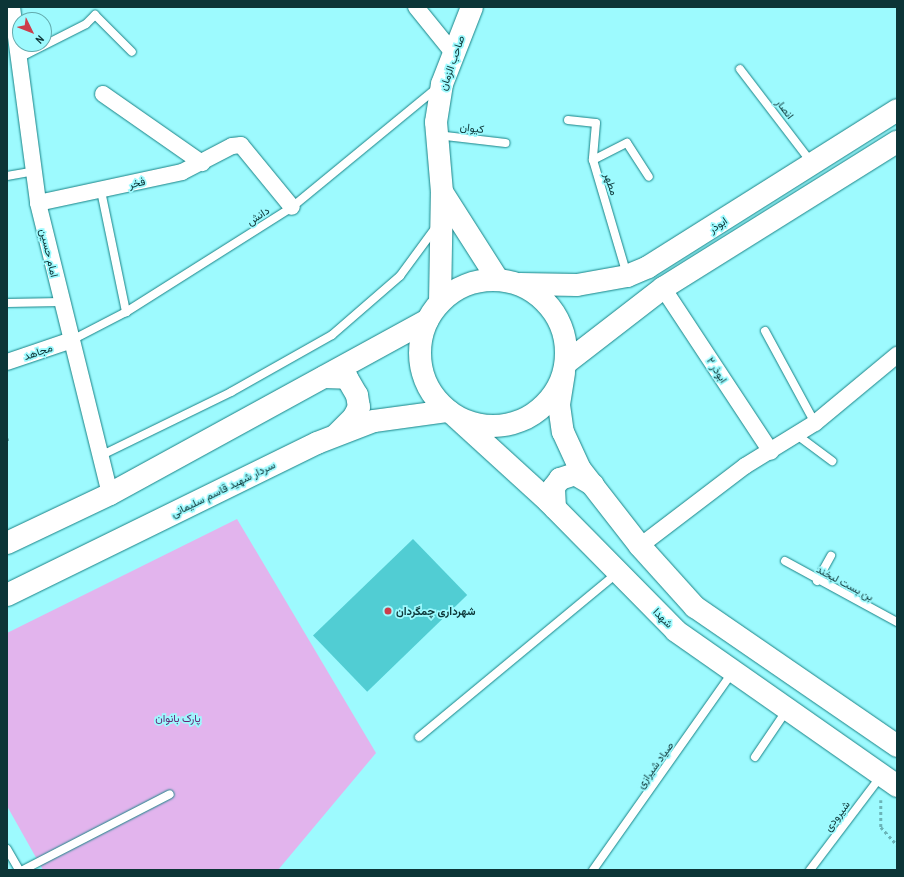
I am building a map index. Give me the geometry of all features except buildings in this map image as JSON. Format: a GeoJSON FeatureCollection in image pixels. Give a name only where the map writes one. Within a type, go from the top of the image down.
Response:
{"type":"FeatureCollection","features":[{"type":"Feature","properties":{"kind":"main road","name":"صاحب الزمان"},"geometry":{"type":"LineString","coordinates":[[440,302],[439,224],[442,192],[437,135],[442,84],[472,7]]}},
{"type":"Feature","properties":{"kind":"main road","name":"ابوذر"},"geometry":{"type":"LineString","coordinates":[[428,320],[440,302],[457,289],[477,282],[498,280],[520,284],[577,285],[627,276],[699,239],[897,110]]}},
{"type":"Feature","properties":{"kind":"main road"},"geometry":{"type":"LineString","coordinates":[[452,414],[491,426],[520,421],[549,399],[565,368],[663,288],[897,142]]}},
{"type":"Feature","properties":{"kind":"main road"},"geometry":{"type":"LineString","coordinates":[[442,192],[498,280]]}},
{"type":"Feature","properties":{"kind":"main road"},"geometry":{"type":"LineString","coordinates":[[699,239],[710,258]]}},
{"type":"Feature","properties":{"kind":"main road"},"geometry":{"type":"LineString","coordinates":[[520,284],[551,307],[566,343],[565,368],[559,405],[563,432],[580,469],[640,546],[695,607],[897,746]]}},
{"type":"Feature","properties":{"kind":"main road"},"geometry":{"type":"LineString","coordinates":[[11,537],[110,494],[428,320]]}},
{"type":"Feature","properties":{"kind":"main road","name":"شهدا"},"geometry":{"type":"LineString","coordinates":[[428,320],[421,339],[422,372],[434,397],[555,508],[617,573],[676,630],[732,673],[889,781]]}},
{"type":"Feature","properties":{"kind":"main road"},"geometry":{"type":"LineString","coordinates":[[324,377],[347,378],[357,395],[359,406],[354,417],[335,436]]}},
{"type":"Feature","properties":{"kind":"main road","name":"سردار شهید قاسم سلیمانی"},"geometry":{"type":"LineString","coordinates":[[7,595],[335,436],[374,421],[452,414]]}},
{"type":"Feature","properties":{"kind":"main road"},"geometry":{"type":"LineString","coordinates":[[555,508],[552,495],[560,479],[575,474],[594,486]]}},
{"type":"Feature","properties":{"kind":"street","name":"امام حسین"},"geometry":{"type":"LineString","coordinates":[[12,7],[13,58],[35,171],[38,203],[69,341],[110,494]]}},
{"type":"Feature","properties":{"kind":"street"},"geometry":{"type":"LineString","coordinates":[[416,7],[454,54]]}},
{"type":"Feature","properties":{"kind":"street"},"geometry":{"type":"LineString","coordinates":[[103,94],[202,163]]}},
{"type":"Feature","properties":{"kind":"street","name":"فخر"},"geometry":{"type":"LineString","coordinates":[[38,203],[101,191],[182,172],[202,163],[232,146],[241,145],[248,151],[292,207]]}},
{"type":"Feature","properties":{"kind":"street","name":"ابوذر ۲"},"geometry":{"type":"LineString","coordinates":[[663,288],[771,452]]}},
{"type":"Feature","properties":{"kind":"street","name":"مجاهد"},"geometry":{"type":"LineString","coordinates":[[7,362],[69,341]]}},
{"type":"Feature","properties":{"kind":"street"},"geometry":{"type":"LineString","coordinates":[[640,546],[745,466],[771,452],[815,423],[897,355]]}},
{"type":"Feature","properties":{"kind":"lane"},"geometry":{"type":"LineString","coordinates":[[13,58],[86,24],[95,15],[132,52]]}},
{"type":"Feature","properties":{"kind":"lane","name":"انصار"},"geometry":{"type":"LineString","coordinates":[[740,69],[812,164]]}},
{"type":"Feature","properties":{"kind":"lane","name":"دانش"},"geometry":{"type":"LineString","coordinates":[[69,341],[126,312],[292,207],[442,84]]}},
{"type":"Feature","properties":{"kind":"lane","name":"مطهر"},"geometry":{"type":"LineString","coordinates":[[568,120],[596,123],[593,160],[627,276]]}},
{"type":"Feature","properties":{"kind":"lane","name":"کیوان"},"geometry":{"type":"LineString","coordinates":[[437,135],[506,144]]}},
{"type":"Feature","properties":{"kind":"lane"},"geometry":{"type":"LineString","coordinates":[[593,160],[627,143],[649,177]]}},
{"type":"Feature","properties":{"kind":"lane"},"geometry":{"type":"LineString","coordinates":[[7,176],[35,171]]}},
{"type":"Feature","properties":{"kind":"lane"},"geometry":{"type":"LineString","coordinates":[[101,191],[126,312]]}},
{"type":"Feature","properties":{"kind":"lane"},"geometry":{"type":"LineString","coordinates":[[100,456],[231,392],[332,335],[400,276],[439,224]]}},
{"type":"Feature","properties":{"kind":"lane"},"geometry":{"type":"LineString","coordinates":[[7,303],[61,302]]}},
{"type":"Feature","properties":{"kind":"lane"},"geometry":{"type":"LineString","coordinates":[[765,331],[815,423]]}},
{"type":"Feature","properties":{"kind":"lane"},"geometry":{"type":"LineString","coordinates":[[797,435],[832,461]]}},
{"type":"Feature","properties":{"kind":"lane"},"geometry":{"type":"LineString","coordinates":[[817,580],[831,556]]}},
{"type":"Feature","properties":{"kind":"lane","name":"بن بست لبخند"},"geometry":{"type":"LineString","coordinates":[[784,561],[897,622]]}},
{"type":"Feature","properties":{"kind":"lane"},"geometry":{"type":"LineString","coordinates":[[419,737],[617,573]]}},
{"type":"Feature","properties":{"kind":"lane","name":"صیاد شیرازی"},"geometry":{"type":"LineString","coordinates":[[594,870],[732,673]]}},
{"type":"Feature","properties":{"kind":"lane"},"geometry":{"type":"LineString","coordinates":[[755,757],[787,710]]}},
{"type":"Feature","properties":{"kind":"lane","name":"شیرودی"},"geometry":{"type":"LineString","coordinates":[[810,870],[889,781]]}},
{"type":"Feature","properties":{"kind":"lane"},"geometry":{"type":"LineString","coordinates":[[23,870],[170,794]]}},
{"type":"Feature","properties":{"kind":"lane"},"geometry":{"type":"LineString","coordinates":[[7,849],[19,870]]}},
{"type":"Feature","properties":{"kind":"path"},"geometry":{"type":"LineString","coordinates":[[7,438],[9,443]]}},
{"type":"Feature","properties":{"kind":"path"},"geometry":{"type":"LineString","coordinates":[[889,781],[881,827],[897,845]]}},
{"type":"Feature","properties":{"kind":"green space","name":"پارک بانوان"},"geometry":{"type":"Polygon","coordinates":[[[237,519],[376,753],[278,870],[43,870],[7,806],[7,633],[237,519]]]}},
{"type":"Feature","properties":{"kind":"place","name":"شهرداری چمگردان"},"geometry":{"type":"Point","coordinates":[388,611]}}]}
